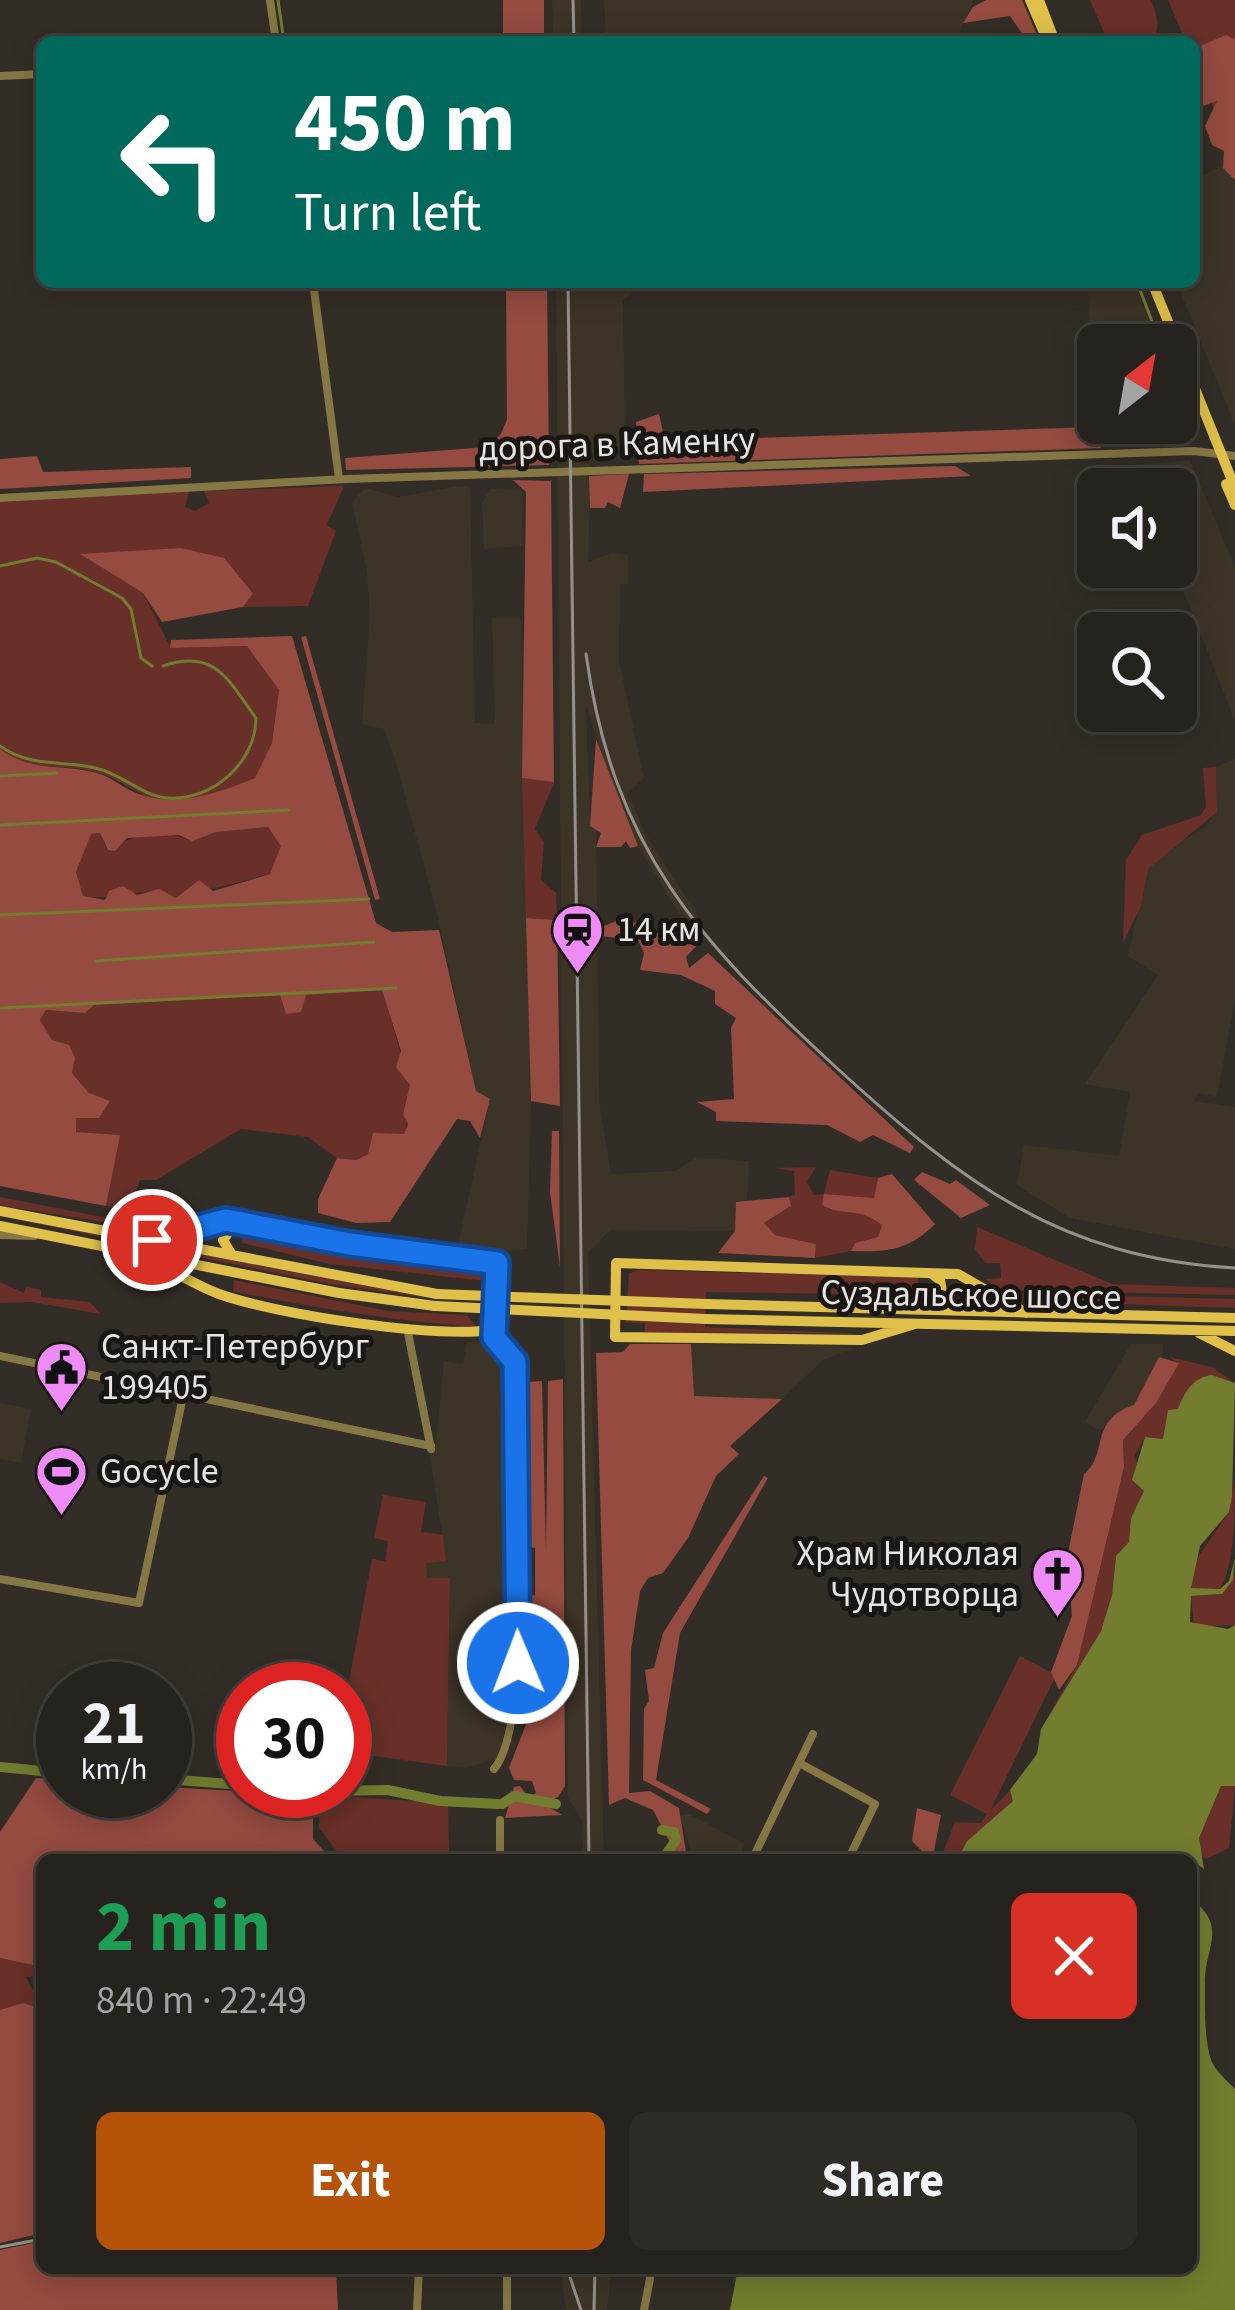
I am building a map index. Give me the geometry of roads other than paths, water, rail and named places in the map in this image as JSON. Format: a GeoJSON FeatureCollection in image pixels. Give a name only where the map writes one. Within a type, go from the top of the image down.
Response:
{"type":"FeatureCollection","features":[{"type":"Feature","properties":{"kind":"main road"},"geometry":{"type":"LineString","coordinates":[[1035,0],[1049,36]]}},
{"type":"Feature","properties":{"kind":"main road"},"geometry":{"type":"LineString","coordinates":[[1151,288],[1164,324]]}},
{"type":"Feature","properties":{"kind":"main road"},"geometry":{"type":"LineString","coordinates":[[1152,288],[1226,453],[1235,488]]}},
{"type":"Feature","properties":{"kind":"main road"},"geometry":{"type":"LineString","coordinates":[[1197,398],[1226,453],[1235,506]]}},
{"type":"Feature","properties":{"kind":"main road"},"geometry":{"type":"LineString","coordinates":[[0,1210],[436,1300]]}},
{"type":"Feature","properties":{"kind":"main road"},"geometry":{"type":"LineString","coordinates":[[144,1256],[226,1296],[407,1326],[494,1330],[497,1263],[214,1220],[152,1240]]}},
{"type":"Feature","properties":{"kind":"main road"},"geometry":{"type":"LineString","coordinates":[[235,1257],[224,1246],[224,1232],[243,1222]]}},
{"type":"Feature","properties":{"kind":"main road"},"geometry":{"type":"LineString","coordinates":[[1,1236],[42,1234],[144,1256],[436,1300]]}},
{"type":"Feature","properties":{"kind":"main road"},"geometry":{"type":"LineString","coordinates":[[924,1270],[940,1280],[942,1292],[932,1305],[862,1340],[615,1337],[616,1262],[924,1270],[970,1278],[1001,1302],[1026,1313]]}},
{"type":"Feature","properties":{"kind":"main road","name":"Суздальское шоссе"},"geometry":{"type":"LineString","coordinates":[[436,1300],[706,1304],[1190,1330],[1235,1321]]}},
{"type":"Feature","properties":{"kind":"main road","name":"Суздальское шоссе"},"geometry":{"type":"LineString","coordinates":[[436,1300],[706,1319],[1026,1313],[1235,1321]]}},
{"type":"Feature","properties":{"kind":"main road"},"geometry":{"type":"LineString","coordinates":[[1190,1330],[1235,1351]]}},
{"type":"Feature","properties":{"kind":"street"},"geometry":{"type":"LineString","coordinates":[[269,0],[275,36]]}},
{"type":"Feature","properties":{"kind":"street"},"geometry":{"type":"LineString","coordinates":[[0,76],[36,74]]}},
{"type":"Feature","properties":{"kind":"street"},"geometry":{"type":"LineString","coordinates":[[314,288],[339,479]]}},
{"type":"Feature","properties":{"kind":"street","name":"дорога в Каменку"},"geometry":{"type":"LineString","coordinates":[[0,498],[339,479],[1226,453]]}},
{"type":"Feature","properties":{"kind":"street"},"geometry":{"type":"LineString","coordinates":[[0,1356],[431,1448],[407,1326]]}},
{"type":"Feature","properties":{"kind":"street"},"geometry":{"type":"LineString","coordinates":[[494,1330],[515,1362],[518,1663],[511,1735],[494,1769]]}},
{"type":"Feature","properties":{"kind":"street"},"geometry":{"type":"LineString","coordinates":[[0,1579],[139,1603],[184,1392]]}},
{"type":"Feature","properties":{"kind":"street"},"geometry":{"type":"LineString","coordinates":[[755,1854],[813,1735]]}},
{"type":"Feature","properties":{"kind":"street"},"geometry":{"type":"LineString","coordinates":[[801,1764],[875,1804],[851,1854]]}},
{"type":"Feature","properties":{"kind":"street"},"geometry":{"type":"LineString","coordinates":[[500,1820],[500,1854]]}},
{"type":"Feature","properties":{"kind":"street"},"geometry":{"type":"LineString","coordinates":[[417,2310],[419,2274]]}},
{"type":"Feature","properties":{"kind":"street"},"geometry":{"type":"LineString","coordinates":[[507,2274],[507,2310]]}},
{"type":"Feature","properties":{"kind":"street"},"geometry":{"type":"LineString","coordinates":[[644,2310],[651,2274]]}},
{"type":"Feature","properties":{"kind":"waterway"},"geometry":{"type":"LineString","coordinates":[[278,0],[283,36]]}},
{"type":"Feature","properties":{"kind":"waterway"},"geometry":{"type":"LineString","coordinates":[[1139,288],[1153,324]]}},
{"type":"Feature","properties":{"kind":"waterway"},"geometry":{"type":"LineString","coordinates":[[0,566],[37,558],[56,562],[122,598],[131,609],[141,658],[152,666]]}},
{"type":"Feature","properties":{"kind":"waterway"},"geometry":{"type":"LineString","coordinates":[[0,746],[36,761],[99,769],[168,798],[216,786],[249,749],[256,718],[228,680],[208,665],[196,661],[163,666]]}},
{"type":"Feature","properties":{"kind":"waterway"},"geometry":{"type":"LineString","coordinates":[[0,776],[57,773]]}},
{"type":"Feature","properties":{"kind":"waterway"},"geometry":{"type":"LineString","coordinates":[[0,825],[289,810]]}},
{"type":"Feature","properties":{"kind":"waterway"},"geometry":{"type":"LineString","coordinates":[[0,915],[369,899]]}},
{"type":"Feature","properties":{"kind":"waterway"},"geometry":{"type":"LineString","coordinates":[[96,961],[374,942]]}},
{"type":"Feature","properties":{"kind":"waterway"},"geometry":{"type":"LineString","coordinates":[[0,1008],[396,988]]}},
{"type":"Feature","properties":{"kind":"waterway"},"geometry":{"type":"LineString","coordinates":[[0,1767],[36,1770]]}},
{"type":"Feature","properties":{"kind":"waterway"},"geometry":{"type":"LineString","coordinates":[[192,1781],[216,1783]]}},
{"type":"Feature","properties":{"kind":"waterway"},"geometry":{"type":"LineString","coordinates":[[372,1790],[498,1804]]}},
{"type":"Feature","properties":{"kind":"waterway"},"geometry":{"type":"LineString","coordinates":[[502,1804],[514,1796],[556,1804]]}},
{"type":"Feature","properties":{"kind":"waterway"},"geometry":{"type":"LineString","coordinates":[[662,1830],[674,1832],[676,1840],[666,1854]]}},
{"type":"Feature","properties":{"kind":"railway"},"geometry":{"type":"LineString","coordinates":[[573,0],[574,36]]}},
{"type":"Feature","properties":{"kind":"railway"},"geometry":{"type":"LineString","coordinates":[[568,288],[589,1854]]}},
{"type":"Feature","properties":{"kind":"railway"},"geometry":{"type":"LineString","coordinates":[[586,654],[599,723],[617,783],[641,838],[705,934],[789,1023],[884,1111],[973,1180],[1018,1208],[1117,1249],[1235,1268]]}},
{"type":"Feature","properties":{"kind":"railway"},"geometry":{"type":"LineString","coordinates":[[0,2247],[36,2240]]}},
{"type":"Feature","properties":{"kind":"railway"},"geometry":{"type":"LineString","coordinates":[[569,2274],[581,2310]]}},
{"type":"Feature","properties":{"kind":"railway"},"geometry":{"type":"LineString","coordinates":[[594,2310],[595,2274]]}},
{"type":"Feature","properties":{"kind":"place","name":"14 км"},"geometry":{"type":"Point","coordinates":[578,975]}},
{"type":"Feature","properties":{"kind":"place","name":"Санкт-Петербург 199405"},"geometry":{"type":"Point","coordinates":[62,1413]}},
{"type":"Feature","properties":{"kind":"place","name":"Gocycle"},"geometry":{"type":"Point","coordinates":[61,1517]}},
{"type":"Feature","properties":{"kind":"place","name":"Храм Николая Чудотворца"},"geometry":{"type":"Point","coordinates":[1058,1620]}}]}
